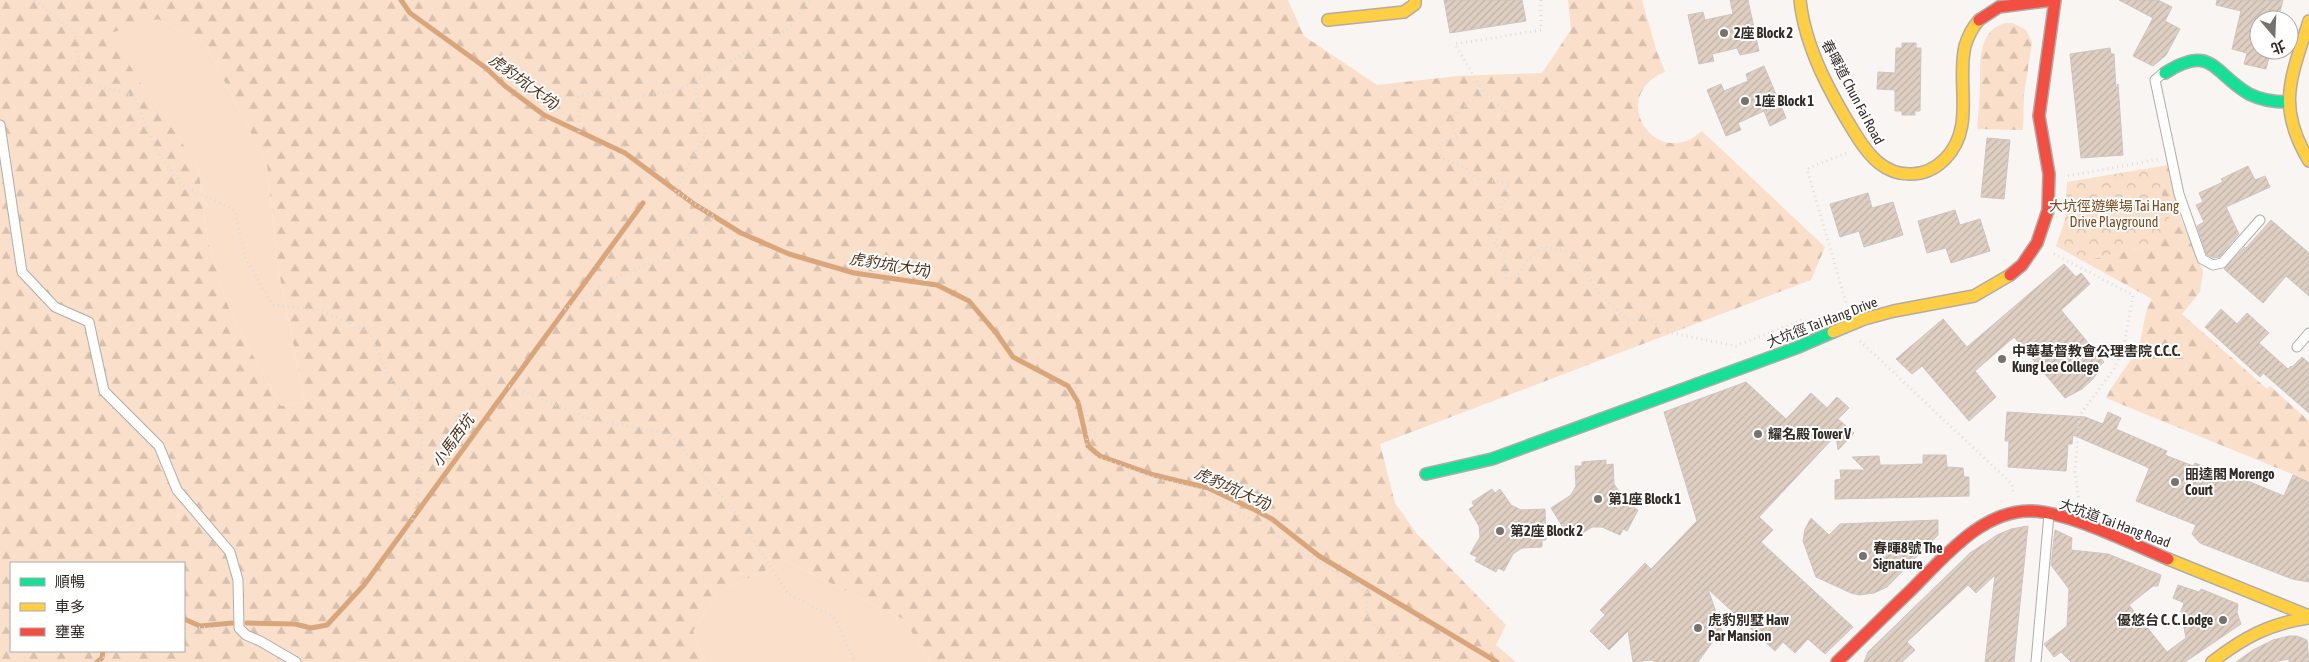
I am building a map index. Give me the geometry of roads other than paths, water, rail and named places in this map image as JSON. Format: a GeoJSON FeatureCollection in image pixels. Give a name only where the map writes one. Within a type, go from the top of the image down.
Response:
{"type":"FeatureCollection","features":[{"type":"Feature","properties":{"kind":"street"},"geometry":{"type":"LineString","coordinates":[[1328,20],[1404,12],[1415,4],[1415,0]]}},
{"type":"Feature","properties":{"kind":"street","name":"春暉道 Chun Fai Road"},"geometry":{"type":"LineString","coordinates":[[1800,0],[1804,28],[1810,46],[1823,74],[1866,151],[1887,170],[1906,174],[1926,172],[1934,168],[1947,157],[1956,143],[1962,118],[1965,47],[1976,21],[1987,12],[1999,6],[2054,0]]}},
{"type":"Feature","properties":{"kind":"street","name":"大坑徑 Tai Hang Drive"},"geometry":{"type":"LineString","coordinates":[[1426,474],[1492,459],[1796,348],[1864,319],[1894,311],[1951,302],[1974,296],[2012,274],[2022,265],[2037,243],[2048,210],[2049,174],[2039,116],[2054,0]]}},
{"type":"Feature","properties":{"kind":"street"},"geometry":{"type":"LineString","coordinates":[[2309,21],[2290,82],[2287,102],[2292,133],[2309,161]]}},
{"type":"Feature","properties":{"kind":"street"},"geometry":{"type":"LineString","coordinates":[[2165,73],[2189,61],[2202,60],[2214,66],[2255,97],[2287,102]]}},
{"type":"Feature","properties":{"kind":"street","name":"大坑道 Tai Hang Road"},"geometry":{"type":"LineString","coordinates":[[1837,662],[1954,548],[1976,530],[1999,518],[2025,511],[2048,514],[2098,530],[2309,617]]}},
{"type":"Feature","properties":{"kind":"street"},"geometry":{"type":"LineString","coordinates":[[2212,662],[2250,633],[2290,620],[2309,617]]}},
{"type":"Feature","properties":{"kind":"lane"},"geometry":{"type":"LineString","coordinates":[[2165,73],[2155,80],[2186,217],[2202,259],[2213,265],[2226,260],[2260,220]]}},
{"type":"Feature","properties":{"kind":"lane"},"geometry":{"type":"LineString","coordinates":[[0,124],[22,272],[55,307],[89,322],[104,391],[159,446],[177,490],[230,552],[238,580],[239,628],[246,635],[296,662]]}},
{"type":"Feature","properties":{"kind":"lane"},"geometry":{"type":"LineString","coordinates":[[2297,347],[2309,334]]}},
{"type":"Feature","properties":{"kind":"lane"},"geometry":{"type":"LineString","coordinates":[[2036,662],[2048,514]]}},
{"type":"Feature","properties":{"kind":"waterway","name":"虎豹坑(大坑)"},"geometry":{"type":"LineString","coordinates":[[401,0],[410,13],[486,68],[505,86],[544,115],[625,153],[694,204],[741,233],[789,254],[854,273],[937,285],[969,301],[997,334],[1013,357],[1068,386],[1078,402],[1088,446],[1100,456],[1154,475],[1208,488],[1255,510],[1272,519],[1319,556],[1497,662]]}},
{"type":"Feature","properties":{"kind":"waterway","name":"小馬西坑"},"geometry":{"type":"LineString","coordinates":[[247,623],[295,624],[311,628],[327,625],[364,585],[643,203]]}},
{"type":"Feature","properties":{"kind":"waterway","name":"小馬西坑"},"geometry":{"type":"LineString","coordinates":[[185,619],[200,626],[232,623]]}},
{"type":"Feature","properties":{"kind":"waterway","name":"小馬西坑"},"geometry":{"type":"LineString","coordinates":[[97,662],[102,658],[103,652]]}},
{"type":"Feature","properties":{"kind":"place","name":"2座 Block 2"},"geometry":{"type":"Point","coordinates":[1724,33]}},
{"type":"Feature","properties":{"kind":"place","name":"1座 Block 1"},"geometry":{"type":"Point","coordinates":[1745,101]}},
{"type":"Feature","properties":{"kind":"place","name":"中華基督教會公理書院 C.C.C. Kung Lee College"},"geometry":{"type":"Point","coordinates":[2002,359]}},
{"type":"Feature","properties":{"kind":"place","name":"耀名殿 Tower V"},"geometry":{"type":"Point","coordinates":[1758,434]}},
{"type":"Feature","properties":{"kind":"place","name":"昍逵閣 Morengo Court"},"geometry":{"type":"Point","coordinates":[2175,482]}},
{"type":"Feature","properties":{"kind":"place","name":"第1座 Block 1"},"geometry":{"type":"Point","coordinates":[1598,499]}},
{"type":"Feature","properties":{"kind":"place","name":"第2座 Block 2"},"geometry":{"type":"Point","coordinates":[1500,531]}},
{"type":"Feature","properties":{"kind":"place","name":"春暉8號 The Signature"},"geometry":{"type":"Point","coordinates":[1863,556]}},
{"type":"Feature","properties":{"kind":"place","name":"優悠台 C. C. Lodge"},"geometry":{"type":"Point","coordinates":[2223,620]}},
{"type":"Feature","properties":{"kind":"place","name":"虎豹別墅 Haw Par Mansion"},"geometry":{"type":"Point","coordinates":[1698,628]}},
{"type":"Feature","properties":{"kind":"park label","name":"大坑徑遊樂場 Tai Hang Drive Playground"},"geometry":{"type":"Point","coordinates":[2114,214]}}]}
